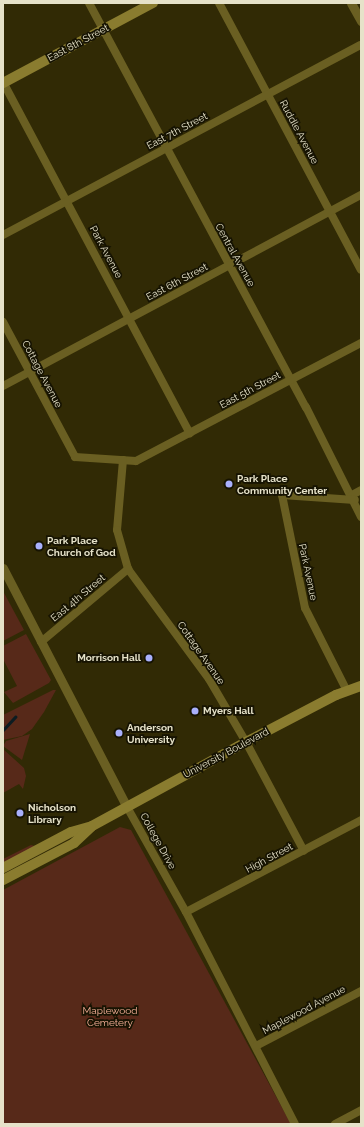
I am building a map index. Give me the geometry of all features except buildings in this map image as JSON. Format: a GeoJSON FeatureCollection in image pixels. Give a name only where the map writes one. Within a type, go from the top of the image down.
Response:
{"type":"FeatureCollection","features":[{"type":"Feature","properties":{"kind":"main road","name":"East 8th Street"},"geometry":{"type":"LineString","coordinates":[[3,82],[153,3]]}},
{"type":"Feature","properties":{"kind":"main road","name":"University Boulevard"},"geometry":{"type":"LineString","coordinates":[[3,868],[71,832],[92,826],[246,742],[347,691],[361,686]]}},
{"type":"Feature","properties":{"kind":"main road","name":"University Boulevard"},"geometry":{"type":"LineString","coordinates":[[3,880],[74,843],[92,826]]}},
{"type":"Feature","properties":{"kind":"street","name":"Central Avenue"},"geometry":{"type":"LineString","coordinates":[[89,3],[360,512]]}},
{"type":"Feature","properties":{"kind":"street","name":"Ruddle Avenue"},"geometry":{"type":"LineString","coordinates":[[219,3],[361,270]]}},
{"type":"Feature","properties":{"kind":"street"},"geometry":{"type":"LineString","coordinates":[[351,3],[361,21]]}},
{"type":"Feature","properties":{"kind":"street","name":"East 7th Street"},"geometry":{"type":"LineString","coordinates":[[3,235],[361,45]]}},
{"type":"Feature","properties":{"kind":"street","name":"Park Avenue"},"geometry":{"type":"LineString","coordinates":[[3,82],[190,433]]}},
{"type":"Feature","properties":{"kind":"street","name":"East 6th Street"},"geometry":{"type":"LineString","coordinates":[[3,386],[361,195]]}},
{"type":"Feature","properties":{"kind":"street","name":"Cottage Avenue"},"geometry":{"type":"LineString","coordinates":[[3,322],[75,457]]}},
{"type":"Feature","properties":{"kind":"street","name":"East 5th Street"},"geometry":{"type":"LineString","coordinates":[[75,457],[136,461],[361,343]]}},
{"type":"Feature","properties":{"kind":"street","name":"Cottage Avenue"},"geometry":{"type":"LineString","coordinates":[[123,460],[117,530],[128,569],[208,679],[246,742],[304,850]]}},
{"type":"Feature","properties":{"kind":"street"},"geometry":{"type":"LineString","coordinates":[[353,498],[361,490]]}},
{"type":"Feature","properties":{"kind":"street","name":"Park Avenue"},"geometry":{"type":"LineString","coordinates":[[347,691],[305,608],[282,495],[353,498]]}},
{"type":"Feature","properties":{"kind":"street","name":"College Drive"},"geometry":{"type":"LineString","coordinates":[[3,569],[127,807],[186,912],[295,1124]]}},
{"type":"Feature","properties":{"kind":"street","name":"East 4th Street"},"geometry":{"type":"LineString","coordinates":[[41,642],[128,569]]}},
{"type":"Feature","properties":{"kind":"street","name":"High Street"},"geometry":{"type":"LineString","coordinates":[[186,912],[361,820]]}},
{"type":"Feature","properties":{"kind":"street"},"geometry":{"type":"LineString","coordinates":[[44,846],[50,856]]}},
{"type":"Feature","properties":{"kind":"street","name":"Maplewood Avenue"},"geometry":{"type":"LineString","coordinates":[[256,1046],[361,991]]}},
{"type":"Feature","properties":{"kind":"street"},"geometry":{"type":"LineString","coordinates":[[335,1124],[361,1110]]}},
{"type":"Feature","properties":{"kind":"green space"},"geometry":{"type":"Polygon","coordinates":[[[3,591],[24,630],[3,641],[3,591]]]}},
{"type":"Feature","properties":{"kind":"green space"},"geometry":{"type":"Polygon","coordinates":[[[26,634],[51,680],[49,683],[13,703],[4,692],[17,686],[3,659],[3,646],[26,634]]]}},
{"type":"Feature","properties":{"kind":"green space"},"geometry":{"type":"Polygon","coordinates":[[[53,690],[56,690],[44,712],[32,729],[22,736],[3,740],[3,715],[53,690]]]}},
{"type":"Feature","properties":{"kind":"green space"},"geometry":{"type":"Polygon","coordinates":[[[30,734],[22,760],[3,746],[6,741],[30,734]]]}},
{"type":"Feature","properties":{"kind":"green space"},"geometry":{"type":"Polygon","coordinates":[[[3,749],[24,768],[26,776],[23,789],[19,784],[3,793],[3,749]]]}},
{"type":"Feature","properties":{"kind":"green space","name":"Maplewood Cemetery"},"geometry":{"type":"Polygon","coordinates":[[[120,827],[131,830],[291,1124],[3,1124],[3,890],[120,827]]]}},
{"type":"Feature","properties":{"kind":"green space"},"geometry":{"type":"Polygon","coordinates":[[[31,845],[35,846],[3,865],[3,859],[31,845]]]}},
{"type":"Feature","properties":{"kind":"waterway"},"geometry":{"type":"LineString","coordinates":[[3,730],[15,717]]}},
{"type":"Feature","properties":{"kind":"place","name":"Park Place Community Center"},"geometry":{"type":"Point","coordinates":[229,484]}},
{"type":"Feature","properties":{"kind":"place","name":"Park Place Church of God"},"geometry":{"type":"Point","coordinates":[39,546]}},
{"type":"Feature","properties":{"kind":"place","name":"Morrison Hall"},"geometry":{"type":"Point","coordinates":[149,658]}},
{"type":"Feature","properties":{"kind":"place","name":"Myers Hall"},"geometry":{"type":"Point","coordinates":[195,711]}},
{"type":"Feature","properties":{"kind":"place","name":"Anderson University"},"geometry":{"type":"Point","coordinates":[119,733]}},
{"type":"Feature","properties":{"kind":"place","name":"Nicholson Library"},"geometry":{"type":"Point","coordinates":[20,813]}}]}
